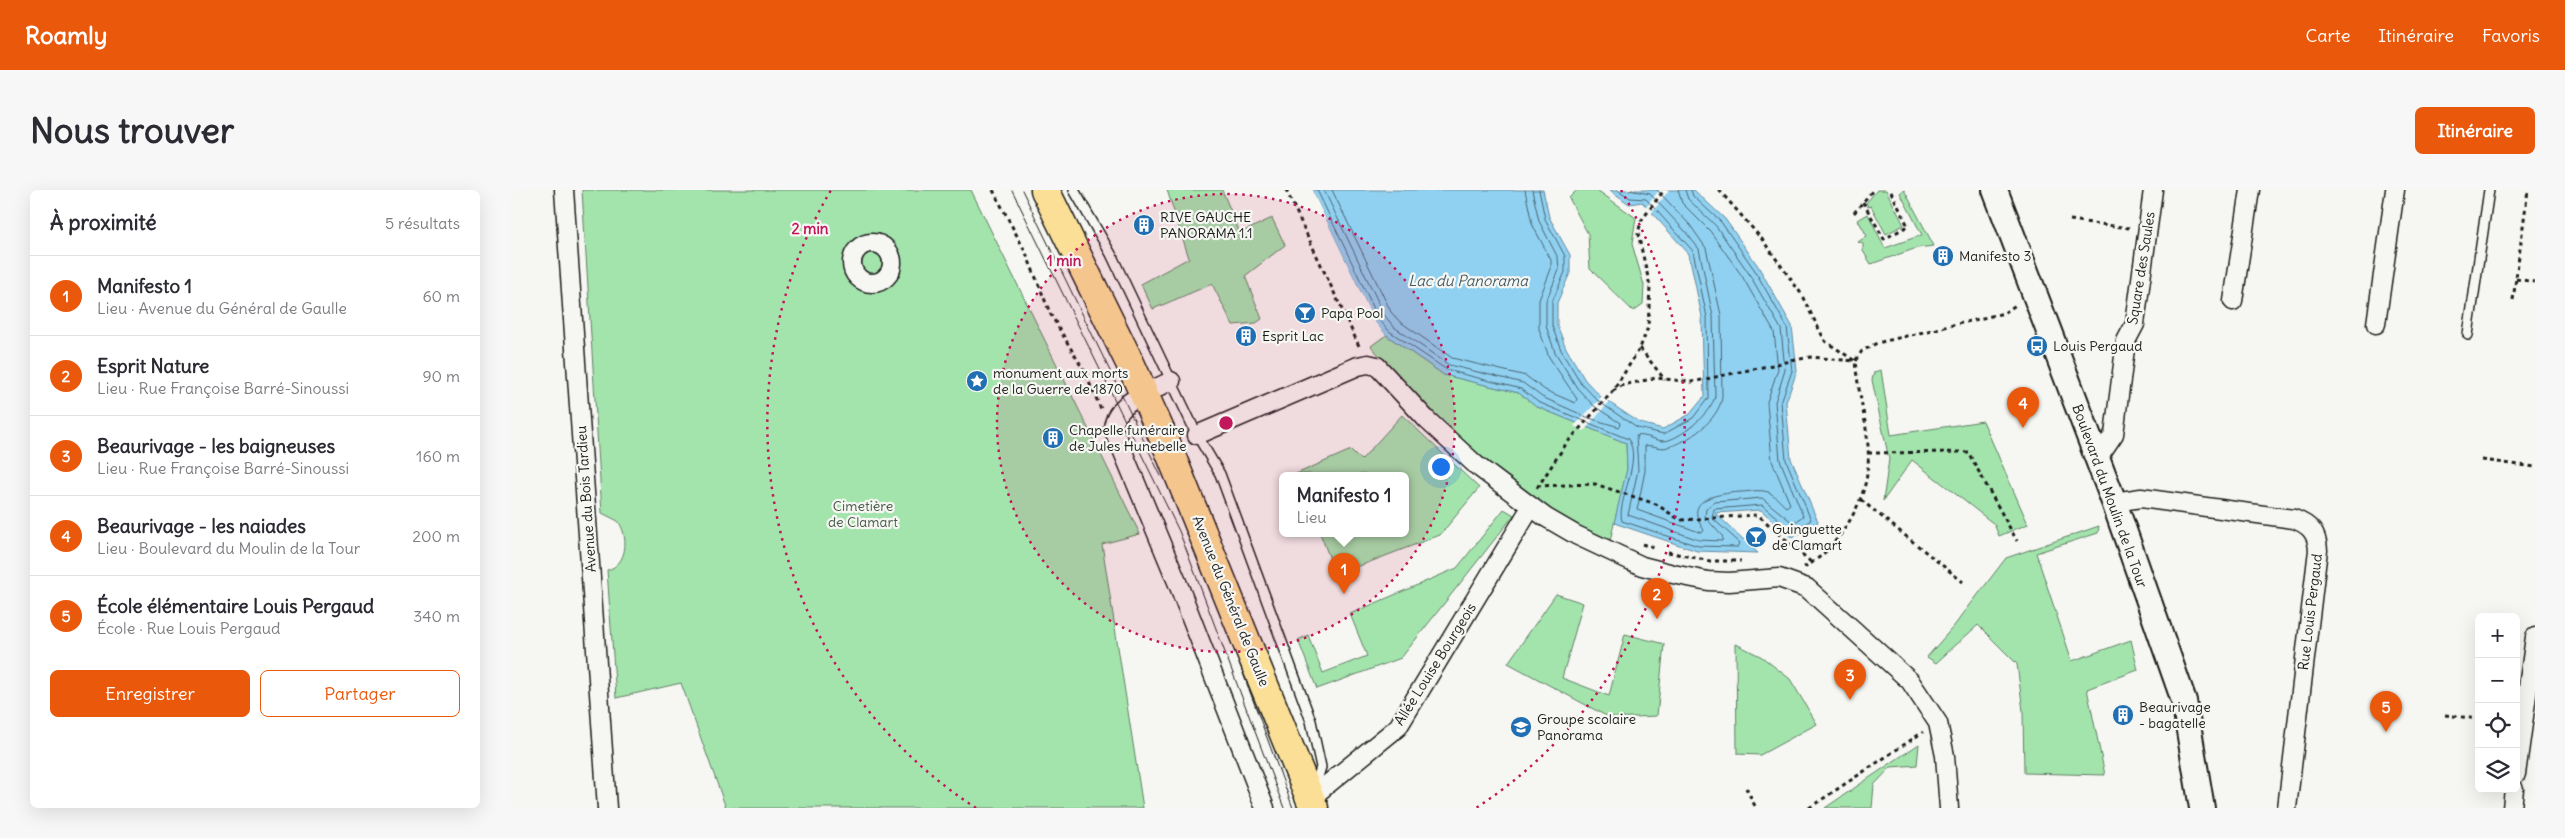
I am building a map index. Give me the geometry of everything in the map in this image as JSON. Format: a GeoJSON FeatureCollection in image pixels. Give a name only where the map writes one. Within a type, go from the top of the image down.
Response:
{"type":"FeatureCollection","features":[{"type":"Feature","properties":{"kind":"main road","name":"Avenue du Général de Gaulle"},"geometry":{"type":"LineString","coordinates":[[1045,190],[1145,395],[1313,803]]}},
{"type":"Feature","properties":{"kind":"street","name":"Avenue du Bois Tardieu"},"geometry":{"type":"LineString","coordinates":[[564,190],[607,808]]}},
{"type":"Feature","properties":{"kind":"street","name":"Boulevard du Moulin de la Tour"},"geometry":{"type":"LineString","coordinates":[[1995,190],[2114,502],[2184,701],[2202,808]]}},
{"type":"Feature","properties":{"kind":"street","name":"Square des Saules"},"geometry":{"type":"LineString","coordinates":[[2096,459],[2114,434],[2126,341],[2135,324],[2153,190]]}},
{"type":"Feature","properties":{"kind":"street"},"geometry":{"type":"LineString","coordinates":[[2232,301],[2250,190]]}},
{"type":"Feature","properties":{"kind":"street"},"geometry":{"type":"LineString","coordinates":[[2376,324],[2395,190]]}},
{"type":"Feature","properties":{"kind":"street"},"geometry":{"type":"LineString","coordinates":[[1197,435],[1358,366],[1368,364],[1377,366],[1427,420],[1476,465],[1531,507],[1576,535],[1642,566],[1708,581],[1779,578],[1807,588],[1910,681],[1938,723],[1945,756],[1949,808]]}},
{"type":"Feature","properties":{"kind":"street"},"geometry":{"type":"LineString","coordinates":[[1171,381],[1120,410],[1114,420],[1113,428],[1180,589],[1265,808]]}},
{"type":"Feature","properties":{"kind":"street","name":"Rue Louis Pergaud"},"geometry":{"type":"LineString","coordinates":[[2114,502],[2142,498],[2294,519],[2310,527],[2315,534],[2318,550],[2287,808]]}},
{"type":"Feature","properties":{"kind":"street","name":"Allée Louise Bourgeois"},"geometry":{"type":"LineString","coordinates":[[1313,803],[1398,727],[1531,507]]}},
{"type":"Feature","properties":{"kind":"street"},"geometry":{"type":"LineString","coordinates":[[2520,748],[2535,637]]}},
{"type":"Feature","properties":{"kind":"street"},"geometry":{"type":"LineString","coordinates":[[2512,808],[2514,793]]}},
{"type":"Feature","properties":{"kind":"lane"},"geometry":{"type":"LineString","coordinates":[[1074,190],[1112,254],[1197,435],[1220,474],[1311,721],[1321,768],[1313,803]]}},
{"type":"Feature","properties":{"kind":"lane"},"geometry":{"type":"LineString","coordinates":[[2468,335],[2488,190]]}},
{"type":"Feature","properties":{"kind":"path"},"geometry":{"type":"LineString","coordinates":[[993,190],[1026,253],[1050,314],[1113,428]]}},
{"type":"Feature","properties":{"kind":"path"},"geometry":{"type":"LineString","coordinates":[[1286,190],[1368,364]]}},
{"type":"Feature","properties":{"kind":"path"},"geometry":{"type":"LineString","coordinates":[[1531,507],[1537,494],[1537,486],[1572,436],[1613,391],[1640,348],[1648,327],[1650,286],[1638,234],[1641,221],[1664,190]]}},
{"type":"Feature","properties":{"kind":"path"},"geometry":{"type":"LineString","coordinates":[[1720,190],[1761,238],[1800,292],[1825,341],[1855,361]]}},
{"type":"Feature","properties":{"kind":"path"},"geometry":{"type":"LineString","coordinates":[[1854,213],[1873,190]]}},
{"type":"Feature","properties":{"kind":"path"},"geometry":{"type":"LineString","coordinates":[[1863,202],[1884,239],[1908,226],[1890,190]]}},
{"type":"Feature","properties":{"kind":"path"},"geometry":{"type":"LineString","coordinates":[[2513,300],[2528,190]]}},
{"type":"Feature","properties":{"kind":"path"},"geometry":{"type":"LineString","coordinates":[[2070,220],[2147,231]]}},
{"type":"Feature","properties":{"kind":"path"},"geometry":{"type":"LineString","coordinates":[[2516,279],[2535,282]]}},
{"type":"Feature","properties":{"kind":"path"},"geometry":{"type":"LineString","coordinates":[[1779,578],[1812,563],[1838,540],[1861,500],[1869,475],[1868,437],[1855,361],[1862,351],[1877,343],[2004,313],[2034,291]]}},
{"type":"Feature","properties":{"kind":"path"},"geometry":{"type":"LineString","coordinates":[[1640,348],[1666,380]]}},
{"type":"Feature","properties":{"kind":"path"},"geometry":{"type":"LineString","coordinates":[[1613,391],[1623,385],[1656,378],[1692,382],[1810,357],[1855,361]]}},
{"type":"Feature","properties":{"kind":"path"},"geometry":{"type":"LineString","coordinates":[[1868,453],[1968,452],[2017,541]]}},
{"type":"Feature","properties":{"kind":"path"},"geometry":{"type":"LineString","coordinates":[[2482,460],[2535,467]]}},
{"type":"Feature","properties":{"kind":"path"},"geometry":{"type":"LineString","coordinates":[[1529,480],[1543,492]]}},
{"type":"Feature","properties":{"kind":"path"},"geometry":{"type":"LineString","coordinates":[[1537,486],[1595,484],[1656,504],[1680,520],[1758,515],[1812,563]]}},
{"type":"Feature","properties":{"kind":"path"},"geometry":{"type":"LineString","coordinates":[[1861,500],[1963,582]]}},
{"type":"Feature","properties":{"kind":"path"},"geometry":{"type":"LineString","coordinates":[[1636,542],[1661,550],[1710,561],[1745,561]]}},
{"type":"Feature","properties":{"kind":"path"},"geometry":{"type":"LineString","coordinates":[[2445,715],[2475,719]]}},
{"type":"Feature","properties":{"kind":"path"},"geometry":{"type":"LineString","coordinates":[[1809,808],[1938,723]]}},
{"type":"Feature","properties":{"kind":"path"},"geometry":{"type":"LineString","coordinates":[[1746,788],[1756,808]]}},
{"type":"Feature","properties":{"kind":"green space","name":"Cimetière de Clamart"},"geometry":{"type":"Polygon","coordinates":[[[582,190],[971,190],[1140,534],[1102,544],[1143,808],[726,808],[681,683],[616,698],[607,570],[614,567],[623,556],[625,542],[622,527],[618,521],[602,513],[582,190]]]}},
{"type":"Feature","properties":{"kind":"green space"},"geometry":{"type":"Polygon","coordinates":[[[1167,190],[1222,190],[1240,233],[1272,218],[1285,245],[1245,276],[1262,319],[1256,323],[1233,325],[1212,284],[1153,309],[1141,284],[1189,258],[1167,190]]]}},
{"type":"Feature","properties":{"kind":"green space"},"geometry":{"type":"Polygon","coordinates":[[[1577,190],[1597,190],[1636,218],[1632,244],[1644,285],[1643,304],[1633,311],[1590,269],[1588,234],[1569,198],[1577,190]]]}},
{"type":"Feature","properties":{"kind":"green space"},"geometry":{"type":"Polygon","coordinates":[[[1877,190],[1886,190],[1904,225],[1886,234],[1871,206],[1868,207],[1866,203],[1877,190]]]}},
{"type":"Feature","properties":{"kind":"green space"},"geometry":{"type":"Polygon","coordinates":[[[1904,190],[1934,246],[1917,248],[1871,264],[1863,251],[1863,244],[1858,242],[1867,236],[1858,220],[1868,214],[1885,248],[1922,235],[1900,193],[1904,190]]]}},
{"type":"Feature","properties":{"kind":"green space"},"geometry":{"type":"Polygon","coordinates":[[[1386,335],[1444,375],[1519,393],[1535,406],[1626,443],[1627,469],[1609,545],[1568,523],[1469,452],[1397,377],[1371,346],[1386,335]]]}},
{"type":"Feature","properties":{"kind":"green space"},"geometry":{"type":"Polygon","coordinates":[[[1881,370],[1891,435],[1983,421],[2028,524],[1999,536],[1994,524],[1912,460],[1883,501],[1889,459],[1872,380],[1874,372],[1881,370]]]}},
{"type":"Feature","properties":{"kind":"green space"},"geometry":{"type":"Polygon","coordinates":[[[1402,415],[1479,488],[1440,535],[1336,575],[1322,537],[1409,537],[1409,472],[1301,472],[1351,450],[1361,460],[1402,415]]]}},
{"type":"Feature","properties":{"kind":"green space"},"geometry":{"type":"Polygon","coordinates":[[[1504,509],[1514,515],[1401,658],[1317,689],[1298,640],[1308,635],[1323,673],[1367,656],[1350,614],[1457,568],[1504,509]]]}},
{"type":"Feature","properties":{"kind":"green space"},"geometry":{"type":"Polygon","coordinates":[[[2099,526],[2098,533],[2036,553],[2072,661],[2131,640],[2138,670],[2087,689],[2105,775],[2024,773],[2023,711],[2017,664],[1978,625],[1936,663],[1927,657],[1954,626],[2006,558],[2099,526]]]}},
{"type":"Feature","properties":{"kind":"green space"},"geometry":{"type":"Polygon","coordinates":[[[1556,594],[1583,603],[1562,678],[1609,696],[1625,634],[1664,644],[1657,716],[1610,718],[1508,663],[1556,594]]]}},
{"type":"Feature","properties":{"kind":"green space"},"geometry":{"type":"Polygon","coordinates":[[[1736,644],[1762,657],[1790,679],[1817,724],[1760,755],[1737,754],[1736,644]]]}},
{"type":"Feature","properties":{"kind":"green space"},"geometry":{"type":"Polygon","coordinates":[[[1919,744],[1917,765],[1891,767],[1874,785],[1872,808],[1825,808],[1919,744]]]}},
{"type":"Feature","properties":{"kind":"water","name":"Lac du Panorama"},"geometry":{"type":"Polygon","coordinates":[[[1312,190],[1543,190],[1549,217],[1570,255],[1570,273],[1557,303],[1557,325],[1566,348],[1585,380],[1601,397],[1640,423],[1663,429],[1690,414],[1704,397],[1702,317],[1689,254],[1642,202],[1629,204],[1610,190],[1694,190],[1725,219],[1758,266],[1792,326],[1797,371],[1786,402],[1791,459],[1818,522],[1792,538],[1761,510],[1715,513],[1758,553],[1697,551],[1614,523],[1627,469],[1626,443],[1535,406],[1519,393],[1444,375],[1386,335],[1375,322],[1312,190]]]}},
{"type":"Feature","properties":{"kind":"pier"},"geometry":{"type":"Polygon","coordinates":[[[1309,190],[1312,190],[1375,322],[1386,335],[1384,336],[1373,323],[1309,190]]]}},
{"type":"Feature","properties":{"kind":"pier"},"geometry":{"type":"Polygon","coordinates":[[[1659,190],[1669,190],[1651,214],[1645,209],[1659,190]]]}},
{"type":"Feature","properties":{"kind":"pier"},"geometry":{"type":"Polygon","coordinates":[[[1603,396],[1611,400],[1584,431],[1574,426],[1603,396]]]}},
{"type":"Feature","properties":{"kind":"tram line"},"geometry":{"type":"LineString","coordinates":[[1012,190],[1179,531],[1284,808]]}},
{"type":"Feature","properties":{"kind":"tram line"},"geometry":{"type":"LineString","coordinates":[[1022,190],[1161,476]]}},
{"type":"Feature","properties":{"kind":"tram line"},"geometry":{"type":"LineString","coordinates":[[1240,665],[1293,808]]}},
{"type":"Feature","properties":{"kind":"place","name":"RIVE GAUCHE PANORAMA 1.1"},"geometry":{"type":"Point","coordinates":[1144,225]}},
{"type":"Feature","properties":{"kind":"place","name":"Manifesto 3"},"geometry":{"type":"Point","coordinates":[1943,256]}},
{"type":"Feature","properties":{"kind":"place","name":"Papa Pool"},"geometry":{"type":"Point","coordinates":[1305,313]}},
{"type":"Feature","properties":{"kind":"place","name":"Esprit Lac"},"geometry":{"type":"Point","coordinates":[1246,336]}},
{"type":"Feature","properties":{"kind":"place","name":"Louis Pergaud"},"geometry":{"type":"Point","coordinates":[2037,346]}},
{"type":"Feature","properties":{"kind":"place","name":"monument aux morts de la Guerre de 1870"},"geometry":{"type":"Point","coordinates":[977,381]}},
{"type":"Feature","properties":{"kind":"place","name":"Beaurivage - les naiades"},"geometry":{"type":"Point","coordinates":[2023,428]}},
{"type":"Feature","properties":{"kind":"place","name":"Chapelle funéraire de Jules Hunebelle"},"geometry":{"type":"Point","coordinates":[1053,438]}},
{"type":"Feature","properties":{"kind":"place","name":"Guinguette de Clamart"},"geometry":{"type":"Point","coordinates":[1756,537]}},
{"type":"Feature","properties":{"kind":"place","name":"Manifesto 1"},"geometry":{"type":"Point","coordinates":[1344,594]}},
{"type":"Feature","properties":{"kind":"place","name":"Esprit Nature"},"geometry":{"type":"Point","coordinates":[1657,619]}},
{"type":"Feature","properties":{"kind":"place","name":"Beaurivage - les baigneuses"},"geometry":{"type":"Point","coordinates":[1850,700]}},
{"type":"Feature","properties":{"kind":"place","name":"Beaurivage - bagatelle"},"geometry":{"type":"Point","coordinates":[2123,715]}},
{"type":"Feature","properties":{"kind":"place","name":"Groupe scolaire Panorama"},"geometry":{"type":"Point","coordinates":[1521,727]}},
{"type":"Feature","properties":{"kind":"place","name":"École élémentaire Louis Pergaud"},"geometry":{"type":"Point","coordinates":[2386,732]}}]}
